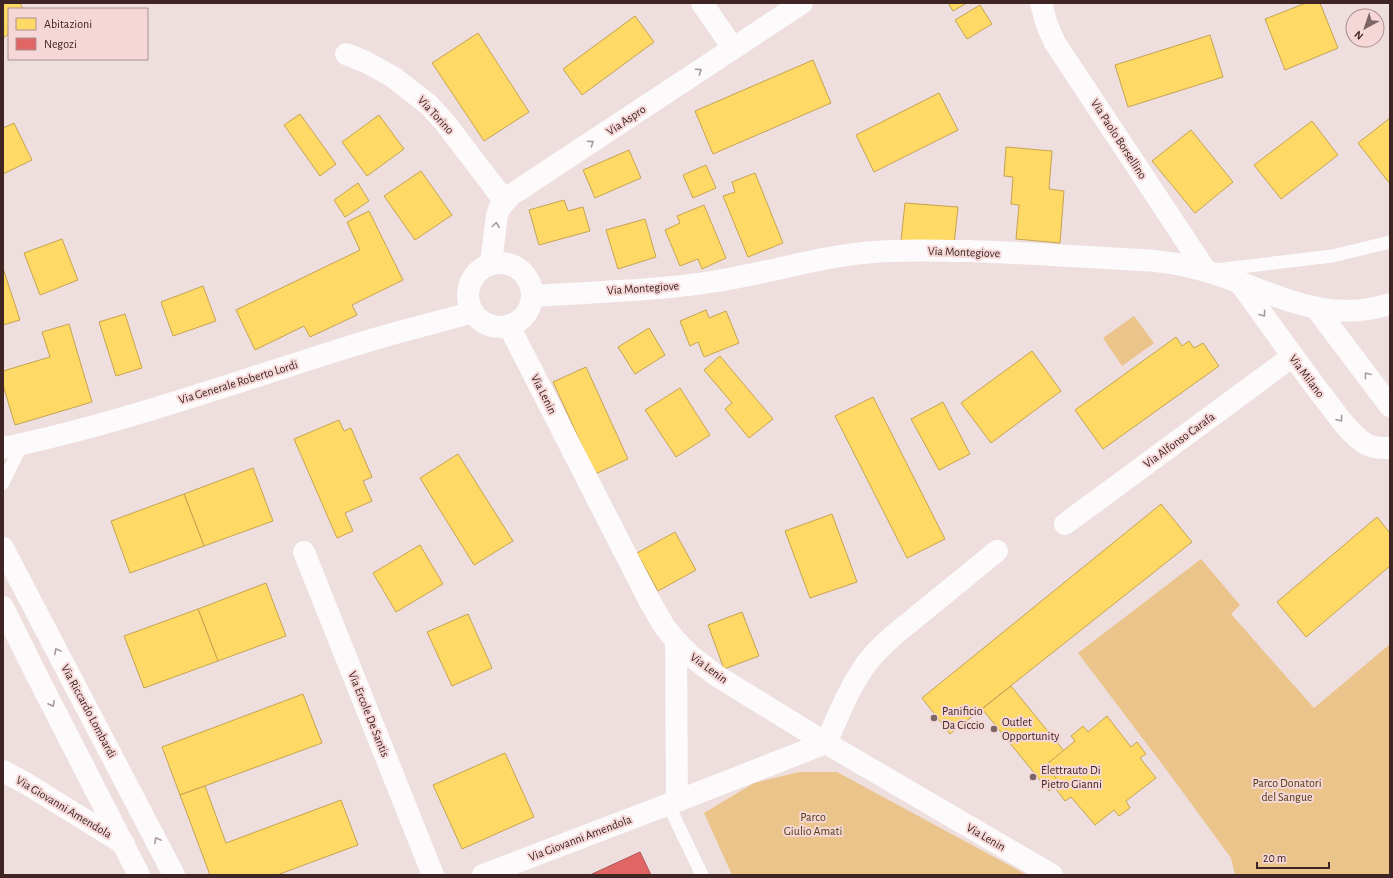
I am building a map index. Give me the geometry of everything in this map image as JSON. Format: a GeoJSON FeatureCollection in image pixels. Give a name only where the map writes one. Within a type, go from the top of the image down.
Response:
{"type":"FeatureCollection","features":[{"type":"Feature","properties":{"kind":"street"},"geometry":{"type":"LineString","coordinates":[[702,3],[732,48]]}},
{"type":"Feature","properties":{"kind":"street","name":"Via Aspro"},"geometry":{"type":"LineString","coordinates":[[504,200],[802,3]]}},
{"type":"Feature","properties":{"kind":"street","name":"Via Paolo Borsellino"},"geometry":{"type":"LineString","coordinates":[[1041,3],[1047,26],[1055,43],[1206,271]]}},
{"type":"Feature","properties":{"kind":"street","name":"Via Torino"},"geometry":{"type":"LineString","coordinates":[[346,54],[366,62],[393,77],[429,105],[446,124],[504,200]]}},
{"type":"Feature","properties":{"kind":"street"},"geometry":{"type":"LineString","coordinates":[[491,263],[497,215],[504,200]]}},
{"type":"Feature","properties":{"kind":"street","name":"Via Montegiove"},"geometry":{"type":"LineString","coordinates":[[532,296],[704,283],[738,278],[835,257],[905,250],[990,252],[1168,262],[1206,271],[1291,302],[1316,308],[1343,311],[1362,311],[1390,304]]}},
{"type":"Feature","properties":{"kind":"street"},"geometry":{"type":"LineString","coordinates":[[501,262],[511,264],[520,269],[527,277],[531,286],[532,296],[526,315],[518,322],[499,328],[479,320],[468,303],[470,283],[474,274],[491,263],[501,262]]}},
{"type":"Feature","properties":{"kind":"street","name":"Via Milano"},"geometry":{"type":"LineString","coordinates":[[1240,283],[1346,426],[1368,445],[1390,448]]}},
{"type":"Feature","properties":{"kind":"street"},"geometry":{"type":"LineString","coordinates":[[1316,308],[1390,406]]}},
{"type":"Feature","properties":{"kind":"street","name":"Via Generale Roberto Lordi"},"geometry":{"type":"LineString","coordinates":[[13,446],[72,432],[359,344],[473,312]]}},
{"type":"Feature","properties":{"kind":"street","name":"Via Lenin"},"geometry":{"type":"LineString","coordinates":[[509,326],[649,600],[664,626],[676,641],[691,656],[718,676],[826,743],[1052,875]]}},
{"type":"Feature","properties":{"kind":"street","name":"Via Alfonso Carafa"},"geometry":{"type":"LineString","coordinates":[[1065,524],[1293,356]]}},
{"type":"Feature","properties":{"kind":"street","name":"Via Riccardo Lombardi"},"geometry":{"type":"LineString","coordinates":[[3,548],[174,875]]}},
{"type":"Feature","properties":{"kind":"street","name":"Via Ercole De Santis"},"geometry":{"type":"LineString","coordinates":[[304,552],[434,875]]}},
{"type":"Feature","properties":{"kind":"street"},"geometry":{"type":"LineString","coordinates":[[826,743],[851,689],[867,663],[881,646],[998,552]]}},
{"type":"Feature","properties":{"kind":"street"},"geometry":{"type":"LineString","coordinates":[[3,607],[139,875]]}},
{"type":"Feature","properties":{"kind":"street"},"geometry":{"type":"LineString","coordinates":[[673,803],[676,641]]}},
{"type":"Feature","properties":{"kind":"street","name":"Via Giovanni Amendola"},"geometry":{"type":"LineString","coordinates":[[483,875],[826,743]]}},
{"type":"Feature","properties":{"kind":"street","name":"Via Giovanni Amendola"},"geometry":{"type":"LineString","coordinates":[[3,771],[27,784],[124,844]]}},
{"type":"Feature","properties":{"kind":"lane"},"geometry":{"type":"LineString","coordinates":[[1206,271],[1332,256],[1390,242]]}},
{"type":"Feature","properties":{"kind":"lane"},"geometry":{"type":"LineString","coordinates":[[3,483],[13,446]]}},
{"type":"Feature","properties":{"kind":"lane"},"geometry":{"type":"LineString","coordinates":[[673,803],[702,875]]}},
{"type":"Feature","properties":{"kind":"green space"},"geometry":{"type":"Polygon","coordinates":[[[1134,316],[1154,343],[1122,366],[1103,338],[1134,316]]]}},
{"type":"Feature","properties":{"kind":"green space","name":"Parco Donatori del Sangue"},"geometry":{"type":"Polygon","coordinates":[[[1201,559],[1240,605],[1231,614],[1314,708],[1390,644],[1390,875],[1235,875],[1231,858],[1078,653],[1201,559]]]}},
{"type":"Feature","properties":{"kind":"green space","name":"Parco Giulio Amati"},"geometry":{"type":"Polygon","coordinates":[[[799,772],[837,772],[1027,875],[732,875],[704,813],[754,783],[799,772]]]}},
{"type":"Feature","properties":{"kind":"building: Abitazioni"},"geometry":{"type":"Polygon","coordinates":[[[3,3],[20,3],[22,8],[8,8],[8,35],[3,38],[3,3]]]}},
{"type":"Feature","properties":{"kind":"building: Abitazioni"},"geometry":{"type":"Polygon","coordinates":[[[948,3],[967,3],[953,11],[948,3]]]}},
{"type":"Feature","properties":{"kind":"building: Abitazioni"},"geometry":{"type":"Polygon","coordinates":[[[1306,3],[1320,3],[1338,48],[1285,70],[1265,19],[1306,3]]]}},
{"type":"Feature","properties":{"kind":"building: Abitazioni"},"geometry":{"type":"Polygon","coordinates":[[[980,5],[992,24],[967,39],[955,20],[980,5]]]}},
{"type":"Feature","properties":{"kind":"building: Abitazioni"},"geometry":{"type":"Polygon","coordinates":[[[635,16],[654,42],[582,95],[563,69],[635,16]]]}},
{"type":"Feature","properties":{"kind":"building: Abitazioni"},"geometry":{"type":"Polygon","coordinates":[[[478,33],[529,112],[484,141],[432,63],[478,33]]]}},
{"type":"Feature","properties":{"kind":"building: Abitazioni"},"geometry":{"type":"Polygon","coordinates":[[[1210,35],[1223,77],[1128,107],[1115,65],[1210,35]]]}},
{"type":"Feature","properties":{"kind":"building: Abitazioni"},"geometry":{"type":"Polygon","coordinates":[[[813,60],[831,103],[713,154],[695,111],[813,60]]]}},
{"type":"Feature","properties":{"kind":"building: Abitazioni"},"geometry":{"type":"Polygon","coordinates":[[[939,93],[958,130],[874,172],[856,135],[939,93]]]}},
{"type":"Feature","properties":{"kind":"building: Abitazioni"},"geometry":{"type":"Polygon","coordinates":[[[300,114],[336,164],[320,176],[284,125],[300,114]]]}},
{"type":"Feature","properties":{"kind":"building: Abitazioni"},"geometry":{"type":"Polygon","coordinates":[[[379,115],[404,149],[367,176],[342,142],[379,115]]]}},
{"type":"Feature","properties":{"kind":"building: Abitazioni"},"geometry":{"type":"Polygon","coordinates":[[[1390,118],[1390,184],[1358,143],[1390,118]]]}},
{"type":"Feature","properties":{"kind":"building: Abitazioni"},"geometry":{"type":"Polygon","coordinates":[[[1312,121],[1338,155],[1281,199],[1254,165],[1312,121]]]}},
{"type":"Feature","properties":{"kind":"building: Abitazioni"},"geometry":{"type":"Polygon","coordinates":[[[14,123],[32,160],[3,174],[3,128],[14,123]]]}},
{"type":"Feature","properties":{"kind":"building: Abitazioni"},"geometry":{"type":"Polygon","coordinates":[[[1191,130],[1233,182],[1195,213],[1152,161],[1191,130]]]}},
{"type":"Feature","properties":{"kind":"building: Abitazioni"},"geometry":{"type":"Polygon","coordinates":[[[1006,147],[1052,151],[1049,189],[1064,191],[1060,243],[1016,239],[1019,205],[1011,204],[1013,177],[1004,176],[1006,147]]]}},
{"type":"Feature","properties":{"kind":"building: Abitazioni"},"geometry":{"type":"Polygon","coordinates":[[[629,150],[641,178],[595,198],[583,170],[629,150]]]}},
{"type":"Feature","properties":{"kind":"building: Abitazioni"},"geometry":{"type":"Polygon","coordinates":[[[706,165],[716,188],[693,198],[683,175],[706,165]]]}},
{"type":"Feature","properties":{"kind":"building: Abitazioni"},"geometry":{"type":"Polygon","coordinates":[[[421,171],[452,215],[415,240],[384,196],[421,171]]]}},
{"type":"Feature","properties":{"kind":"building: Abitazioni"},"geometry":{"type":"Polygon","coordinates":[[[755,173],[783,243],[748,257],[723,196],[735,192],[732,182],[755,173]]]}},
{"type":"Feature","properties":{"kind":"building: Abitazioni"},"geometry":{"type":"Polygon","coordinates":[[[358,183],[369,201],[345,217],[334,200],[358,183]]]}},
{"type":"Feature","properties":{"kind":"building: Abitazioni"},"geometry":{"type":"Polygon","coordinates":[[[564,200],[568,211],[583,207],[590,231],[539,245],[529,210],[564,200]]]}},
{"type":"Feature","properties":{"kind":"building: Abitazioni"},"geometry":{"type":"Polygon","coordinates":[[[905,203],[958,207],[954,245],[901,241],[905,203]]]}},
{"type":"Feature","properties":{"kind":"building: Abitazioni"},"geometry":{"type":"Polygon","coordinates":[[[704,205],[726,258],[702,269],[698,259],[680,266],[665,230],[680,223],[677,216],[704,205]]]}},
{"type":"Feature","properties":{"kind":"building: Abitazioni"},"geometry":{"type":"Polygon","coordinates":[[[369,211],[403,280],[352,305],[357,315],[310,337],[304,326],[255,350],[236,310],[360,250],[347,222],[369,211]]]}},
{"type":"Feature","properties":{"kind":"building: Abitazioni"},"geometry":{"type":"Polygon","coordinates":[[[645,219],[656,257],[618,269],[606,230],[645,219]]]}},
{"type":"Feature","properties":{"kind":"building: Abitazioni"},"geometry":{"type":"Polygon","coordinates":[[[62,239],[78,280],[40,295],[24,253],[62,239]]]}},
{"type":"Feature","properties":{"kind":"building: Abitazioni"},"geometry":{"type":"Polygon","coordinates":[[[3,268],[20,320],[3,325],[3,268]]]}},
{"type":"Feature","properties":{"kind":"building: Abitazioni"},"geometry":{"type":"Polygon","coordinates":[[[203,286],[216,321],[173,336],[161,302],[203,286]]]}},
{"type":"Feature","properties":{"kind":"building: Abitazioni"},"geometry":{"type":"Polygon","coordinates":[[[706,310],[709,318],[726,311],[739,343],[704,357],[698,342],[690,346],[680,321],[706,310]]]}},
{"type":"Feature","properties":{"kind":"building: Abitazioni"},"geometry":{"type":"Polygon","coordinates":[[[125,314],[142,368],[116,376],[99,322],[125,314]]]}},
{"type":"Feature","properties":{"kind":"building: Abitazioni"},"geometry":{"type":"Polygon","coordinates":[[[69,324],[92,402],[15,425],[3,385],[3,371],[50,357],[42,332],[69,324]]]}},
{"type":"Feature","properties":{"kind":"building: Abitazioni"},"geometry":{"type":"Polygon","coordinates":[[[649,328],[665,355],[635,374],[618,347],[649,328]]]}},
{"type":"Feature","properties":{"kind":"building: Abitazioni"},"geometry":{"type":"Polygon","coordinates":[[[1176,337],[1182,346],[1189,341],[1194,348],[1203,343],[1219,366],[1103,449],[1075,410],[1176,337]]]}},
{"type":"Feature","properties":{"kind":"building: Abitazioni"},"geometry":{"type":"Polygon","coordinates":[[[1032,351],[1061,391],[991,443],[961,403],[1032,351]]]}},
{"type":"Feature","properties":{"kind":"building: Abitazioni"},"geometry":{"type":"Polygon","coordinates":[[[720,356],[773,419],[749,438],[725,409],[732,403],[704,370],[720,356]]]}},
{"type":"Feature","properties":{"kind":"building: Abitazioni"},"geometry":{"type":"Polygon","coordinates":[[[586,367],[628,459],[595,474],[553,382],[586,367]]]}},
{"type":"Feature","properties":{"kind":"building: Abitazioni"},"geometry":{"type":"Polygon","coordinates":[[[680,388],[710,435],[676,457],[645,410],[680,388]]]}},
{"type":"Feature","properties":{"kind":"building: Abitazioni"},"geometry":{"type":"Polygon","coordinates":[[[873,397],[945,539],[907,558],[835,416],[873,397]]]}},
{"type":"Feature","properties":{"kind":"building: Abitazioni"},"geometry":{"type":"Polygon","coordinates":[[[943,402],[970,454],[939,470],[911,419],[943,402]]]}},
{"type":"Feature","properties":{"kind":"building: Abitazioni"},"geometry":{"type":"Polygon","coordinates":[[[339,420],[344,431],[351,428],[372,477],[363,481],[372,501],[345,513],[353,531],[337,538],[294,439],[339,420]]]}},
{"type":"Feature","properties":{"kind":"building: Abitazioni"},"geometry":{"type":"Polygon","coordinates":[[[458,454],[513,541],[474,565],[420,478],[458,454]]]}},
{"type":"Feature","properties":{"kind":"building: Abitazioni"},"geometry":{"type":"Polygon","coordinates":[[[253,468],[273,521],[204,546],[184,494],[253,468]]]}},
{"type":"Feature","properties":{"kind":"building: Abitazioni"},"geometry":{"type":"Polygon","coordinates":[[[184,494],[204,546],[130,573],[111,521],[184,494]]]}},
{"type":"Feature","properties":{"kind":"building: Abitazioni"},"geometry":{"type":"Polygon","coordinates":[[[1161,504],[1192,542],[950,734],[922,698],[1161,504]]]}},
{"type":"Feature","properties":{"kind":"building: Abitazioni"},"geometry":{"type":"Polygon","coordinates":[[[832,514],[857,582],[810,598],[785,531],[832,514]]]}},
{"type":"Feature","properties":{"kind":"building: Abitazioni"},"geometry":{"type":"Polygon","coordinates":[[[1377,517],[1390,533],[1390,566],[1306,637],[1277,602],[1377,517]]]}},
{"type":"Feature","properties":{"kind":"building: Abitazioni"},"geometry":{"type":"Polygon","coordinates":[[[675,532],[696,570],[658,591],[637,553],[675,532]]]}},
{"type":"Feature","properties":{"kind":"building: Abitazioni"},"geometry":{"type":"Polygon","coordinates":[[[420,545],[443,584],[396,612],[373,573],[420,545]]]}},
{"type":"Feature","properties":{"kind":"building: Abitazioni"},"geometry":{"type":"Polygon","coordinates":[[[266,583],[286,636],[218,661],[198,609],[266,583]]]}},
{"type":"Feature","properties":{"kind":"building: Abitazioni"},"geometry":{"type":"Polygon","coordinates":[[[198,609],[218,661],[144,688],[124,636],[198,609]]]}},
{"type":"Feature","properties":{"kind":"building: Abitazioni"},"geometry":{"type":"Polygon","coordinates":[[[742,612],[759,656],[724,669],[708,625],[742,612]]]}},
{"type":"Feature","properties":{"kind":"building: Abitazioni"},"geometry":{"type":"Polygon","coordinates":[[[468,614],[492,668],[452,686],[427,632],[468,614]]]}},
{"type":"Feature","properties":{"kind":"building: Abitazioni"},"geometry":{"type":"Polygon","coordinates":[[[1011,686],[1064,751],[1046,765],[1060,783],[1049,791],[982,709],[1011,686]]]}},
{"type":"Feature","properties":{"kind":"building: Abitazioni"},"geometry":{"type":"Polygon","coordinates":[[[303,694],[322,743],[180,795],[162,747],[303,694]]]}},
{"type":"Feature","properties":{"kind":"building: Abitazioni"},"geometry":{"type":"Polygon","coordinates":[[[1107,716],[1131,747],[1137,742],[1146,754],[1140,758],[1156,778],[1126,801],[1130,808],[1119,816],[1114,810],[1095,825],[1071,797],[1065,801],[1056,789],[1061,785],[1046,765],[1075,741],[1071,736],[1083,726],[1088,732],[1107,716]]]}},
{"type":"Feature","properties":{"kind":"building: Abitazioni"},"geometry":{"type":"Polygon","coordinates":[[[505,753],[534,817],[462,849],[433,785],[505,753]]]}},
{"type":"Feature","properties":{"kind":"building: Abitazioni"},"geometry":{"type":"Polygon","coordinates":[[[205,786],[226,843],[341,800],[358,845],[277,875],[210,875],[180,795],[205,786]]]}},
{"type":"Feature","properties":{"kind":"building: Negozi"},"geometry":{"type":"Polygon","coordinates":[[[640,852],[651,875],[590,875],[640,852]]]}},
{"type":"Feature","properties":{"kind":"place","name":"Panificio Da Ciccio"},"geometry":{"type":"Point","coordinates":[934,718]}},
{"type":"Feature","properties":{"kind":"place","name":"Outlet Opportunity"},"geometry":{"type":"Point","coordinates":[994,729]}},
{"type":"Feature","properties":{"kind":"place","name":"Elettrauto Di Pietro Gianni"},"geometry":{"type":"Point","coordinates":[1033,777]}}]}
